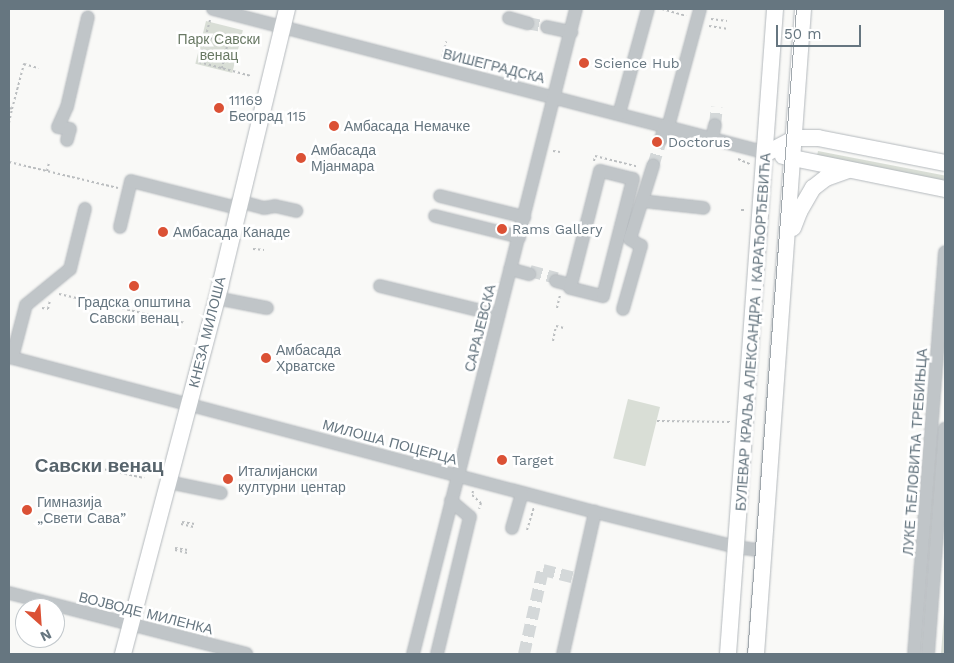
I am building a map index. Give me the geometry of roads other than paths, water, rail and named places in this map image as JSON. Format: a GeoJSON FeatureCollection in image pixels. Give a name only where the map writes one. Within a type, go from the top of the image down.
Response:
{"type":"FeatureCollection","features":[{"type":"Feature","properties":{"kind":"main road","name":"КНЕЗА МИЛОША"},"geometry":{"type":"LineString","coordinates":[[123,654],[216,298],[286,9]]}},
{"type":"Feature","properties":{"kind":"main road","name":"БУЛЕВАР КРАЉА АЛЕКСАНДРА I КАРАЂОРЂЕВИЋА"},"geometry":{"type":"LineString","coordinates":[[728,654],[775,9]]}},
{"type":"Feature","properties":{"kind":"main road","name":"БУЛЕВАР КРАЉА АЛЕКСАНДРА I КАРАЂОРЂЕВИЋА"},"geometry":{"type":"LineString","coordinates":[[756,654],[803,9]]}},
{"type":"Feature","properties":{"kind":"main road"},"geometry":{"type":"LineString","coordinates":[[766,153],[795,138],[818,138],[942,159]]}},
{"type":"Feature","properties":{"kind":"main road"},"geometry":{"type":"LineString","coordinates":[[766,153],[945,189]]}},
{"type":"Feature","properties":{"kind":"main road"},"geometry":{"type":"LineString","coordinates":[[787,247],[798,212],[813,188],[840,172],[857,171]]}},
{"type":"Feature","properties":{"kind":"street","name":"САРАЈЕВСКА"},"geometry":{"type":"LineString","coordinates":[[414,654],[457,476],[576,9]]}},
{"type":"Feature","properties":{"kind":"street"},"geometry":{"type":"LineString","coordinates":[[619,114],[648,9]]}},
{"type":"Feature","properties":{"kind":"street","name":"ВИШЕГРАДСКА"},"geometry":{"type":"LineString","coordinates":[[212,13],[282,27],[554,96],[766,153]]}},
{"type":"Feature","properties":{"kind":"street"},"geometry":{"type":"LineString","coordinates":[[661,139],[699,14]]}},
{"type":"Feature","properties":{"kind":"street"},"geometry":{"type":"LineString","coordinates":[[67,140],[70,129],[58,127],[67,107],[88,17]]}},
{"type":"Feature","properties":{"kind":"street"},"geometry":{"type":"LineString","coordinates":[[509,18],[527,22]]}},
{"type":"Feature","properties":{"kind":"street"},"geometry":{"type":"LineString","coordinates":[[547,27],[570,32]]}},
{"type":"Feature","properties":{"kind":"street"},"geometry":{"type":"LineString","coordinates":[[623,309],[642,246],[630,239],[653,166]]}},
{"type":"Feature","properties":{"kind":"street"},"geometry":{"type":"LineString","coordinates":[[600,170],[633,179],[603,296],[570,288],[572,283],[600,170]]}},
{"type":"Feature","properties":{"kind":"street"},"geometry":{"type":"LineString","coordinates":[[120,227],[131,181],[238,205],[295,214]]}},
{"type":"Feature","properties":{"kind":"street"},"geometry":{"type":"LineString","coordinates":[[440,196],[524,217]]}},
{"type":"Feature","properties":{"kind":"street"},"geometry":{"type":"LineString","coordinates":[[642,202],[704,208]]}},
{"type":"Feature","properties":{"kind":"street"},"geometry":{"type":"LineString","coordinates":[[10,358],[26,305],[70,269],[85,209]]}},
{"type":"Feature","properties":{"kind":"street"},"geometry":{"type":"LineString","coordinates":[[435,216],[518,237]]}},
{"type":"Feature","properties":{"kind":"street","name":"ЛУКЕ ЋЕЛОВИЋА ТРЕБИЊЦА"},"geometry":{"type":"LineString","coordinates":[[914,654],[945,252]]}},
{"type":"Feature","properties":{"kind":"street"},"geometry":{"type":"LineString","coordinates":[[511,268],[529,273]]}},
{"type":"Feature","properties":{"kind":"street"},"geometry":{"type":"LineString","coordinates":[[557,280],[572,283]]}},
{"type":"Feature","properties":{"kind":"street"},"geometry":{"type":"LineString","coordinates":[[380,286],[498,315]]}},
{"type":"Feature","properties":{"kind":"street"},"geometry":{"type":"LineString","coordinates":[[216,298],[267,308]]}},
{"type":"Feature","properties":{"kind":"street","name":"МИЛОША ПОЦЕРЦА"},"geometry":{"type":"LineString","coordinates":[[10,358],[159,398],[189,403],[595,512],[736,547],[765,551]]}},
{"type":"Feature","properties":{"kind":"street","name":"ЛУКЕ ЋЕЛОВИЋА ТРЕБИЊЦА"},"geometry":{"type":"LineString","coordinates":[[928,654],[945,429]]}},
{"type":"Feature","properties":{"kind":"street"},"geometry":{"type":"LineString","coordinates":[[168,484],[220,496]]}},
{"type":"Feature","properties":{"kind":"street"},"geometry":{"type":"LineString","coordinates":[[512,528],[522,493]]}},
{"type":"Feature","properties":{"kind":"street"},"geometry":{"type":"LineString","coordinates":[[438,654],[470,517],[451,501]]}},
{"type":"Feature","properties":{"kind":"street"},"geometry":{"type":"LineString","coordinates":[[563,654],[576,578],[595,512]]}},
{"type":"Feature","properties":{"kind":"street","name":"ВОЈВОДЕ МИЛЕНКА"},"geometry":{"type":"LineString","coordinates":[[9,593],[246,654]]}},
{"type":"Feature","properties":{"kind":"tunnel"},"geometry":{"type":"LineString","coordinates":[[527,23],[547,27]]}},
{"type":"Feature","properties":{"kind":"tunnel"},"geometry":{"type":"LineString","coordinates":[[715,125],[717,107]]}},
{"type":"Feature","properties":{"kind":"tunnel"},"geometry":{"type":"LineString","coordinates":[[653,166],[661,139]]}},
{"type":"Feature","properties":{"kind":"tunnel"},"geometry":{"type":"LineString","coordinates":[[530,271],[557,278]]}},
{"type":"Feature","properties":{"kind":"tunnel"},"geometry":{"type":"LineString","coordinates":[[524,654],[543,570],[572,577]]}},
{"type":"Feature","properties":{"kind":"tram line"},"geometry":{"type":"LineString","coordinates":[[747,654],[796,9]]}},
{"type":"Feature","properties":{"kind":"place","name":"Science Hub"},"geometry":{"type":"Point","coordinates":[584,63]}},
{"type":"Feature","properties":{"kind":"place","name":"11169 Београд 115"},"geometry":{"type":"Point","coordinates":[219,108]}},
{"type":"Feature","properties":{"kind":"place","name":"Амбасада Немачке"},"geometry":{"type":"Point","coordinates":[334,126]}},
{"type":"Feature","properties":{"kind":"place","name":"Doctorus"},"geometry":{"type":"Point","coordinates":[657,142]}},
{"type":"Feature","properties":{"kind":"place","name":"Амбасада Мјанмара"},"geometry":{"type":"Point","coordinates":[301,158]}},
{"type":"Feature","properties":{"kind":"place","name":"Rams Gallery"},"geometry":{"type":"Point","coordinates":[502,229]}},
{"type":"Feature","properties":{"kind":"place","name":"Амбасада Канаде"},"geometry":{"type":"Point","coordinates":[163,232]}},
{"type":"Feature","properties":{"kind":"place","name":"Градска општина Савски венац"},"geometry":{"type":"Point","coordinates":[134,286]}},
{"type":"Feature","properties":{"kind":"place","name":"Амбасада Хрватске"},"geometry":{"type":"Point","coordinates":[266,358]}},
{"type":"Feature","properties":{"kind":"place","name":"Target"},"geometry":{"type":"Point","coordinates":[502,460]}},
{"type":"Feature","properties":{"kind":"place","name":"Италијански културни центар"},"geometry":{"type":"Point","coordinates":[228,479]}},
{"type":"Feature","properties":{"kind":"place","name":"Гимназија „Свети Сава”"},"geometry":{"type":"Point","coordinates":[27,510]}},
{"type":"Feature","properties":{"kind":"district","name":"Савски венац"},"geometry":{"type":"Point","coordinates":[99,466]}},
{"type":"Feature","properties":{"kind":"park label","name":"Парк Савски венац"},"geometry":{"type":"Point","coordinates":[219,48]}}]}
